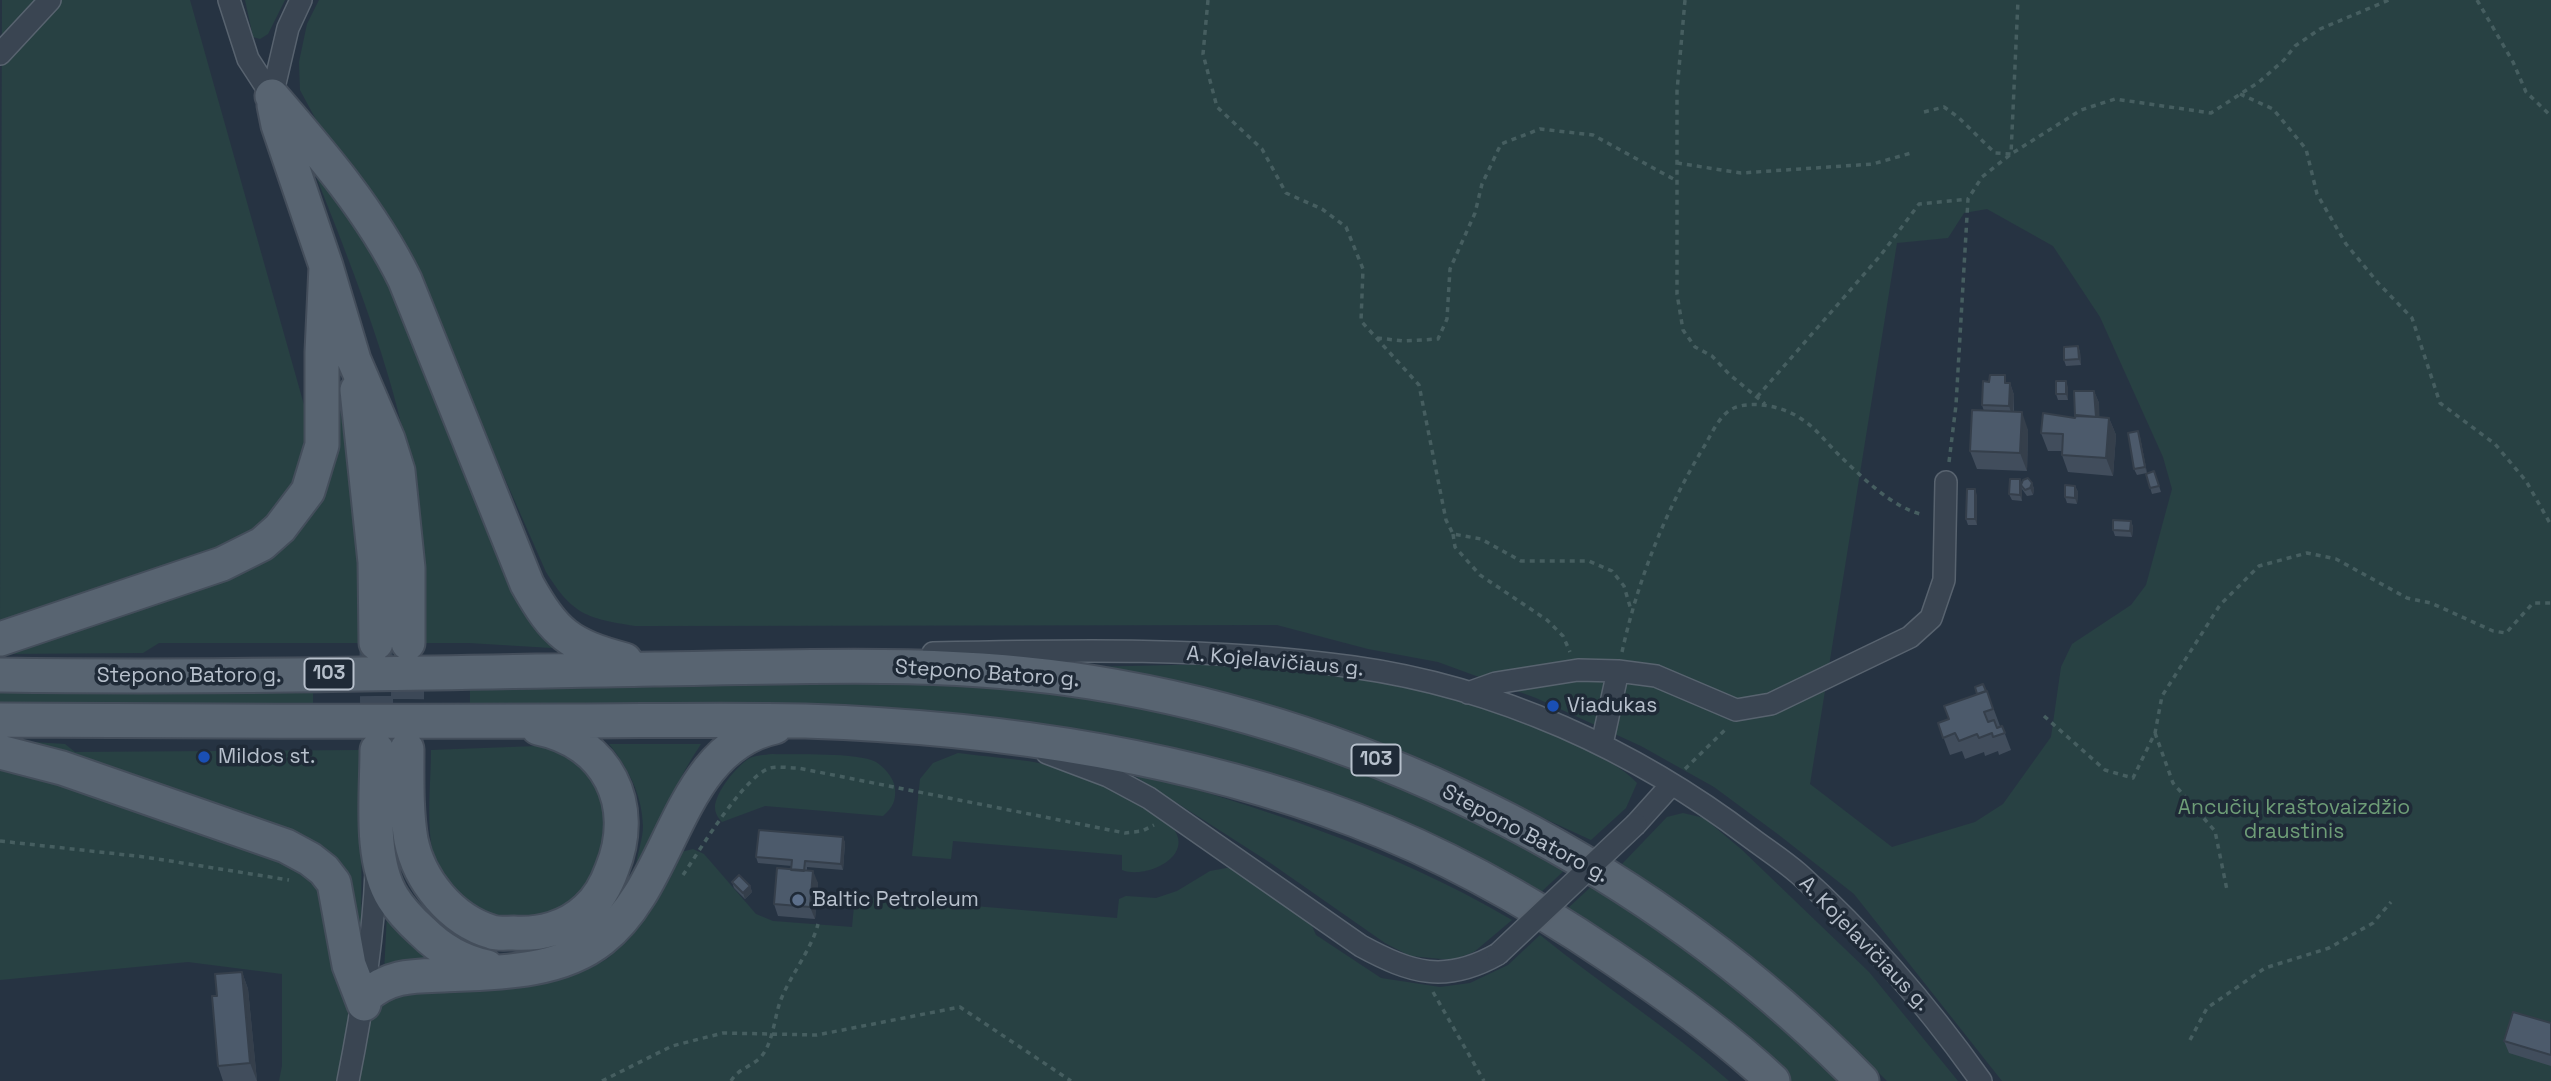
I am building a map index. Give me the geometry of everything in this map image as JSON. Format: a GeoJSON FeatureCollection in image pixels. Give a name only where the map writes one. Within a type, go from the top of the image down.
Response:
{"type":"FeatureCollection","features":[{"type":"Feature","properties":{"kind":"main road"},"geometry":{"type":"LineString","coordinates":[[272,96],[278,125],[326,266],[354,360],[388,439],[398,471],[408,568],[392,643]]}},
{"type":"Feature","properties":{"kind":"main road"},"geometry":{"type":"LineString","coordinates":[[272,96],[329,161],[388,246],[405,280],[527,584],[540,608],[565,637],[590,650],[658,669]]}},
{"type":"Feature","properties":{"kind":"main road"},"geometry":{"type":"LineString","coordinates":[[0,639],[140,594],[222,564],[262,544],[280,528],[308,491],[323,445],[322,352],[326,266]]}},
{"type":"Feature","properties":{"kind":"main road","name":"Stepono Batoro g."},"geometry":{"type":"LineString","coordinates":[[0,675],[169,677],[801,665],[931,667],[1018,673],[1093,683],[1203,706],[1275,726],[1385,764],[1451,792],[1538,836],[1630,892],[1700,940],[1758,985],[1828,1046],[1862,1081]]}},
{"type":"Feature","properties":{"kind":"main road","name":"103"},"geometry":{"type":"LineString","coordinates":[[0,720],[804,721],[1003,736],[1146,758],[1219,776],[1355,820],[1437,855],[1517,897],[1581,936],[1707,1024],[1773,1081]]}},
{"type":"Feature","properties":{"kind":"main road"},"geometry":{"type":"LineString","coordinates":[[501,721],[550,731],[578,744],[603,766],[617,788],[623,816],[620,850],[607,883],[586,910],[558,928],[527,934],[492,932],[459,915],[437,895],[423,872],[412,842],[407,803],[392,750],[377,844],[384,879],[392,897],[419,928],[449,952],[474,964],[505,971]]}},
{"type":"Feature","properties":{"kind":"main road"},"geometry":{"type":"LineString","coordinates":[[0,752],[62,768],[286,846],[310,859],[324,870],[334,883],[349,965],[364,1000],[382,984],[406,976],[505,971],[564,960],[592,947],[616,928],[636,903],[701,781],[718,758],[730,746],[751,736],[804,721]]}},
{"type":"Feature","properties":{"kind":"street"},"geometry":{"type":"LineString","coordinates":[[0,54],[50,0]]}},
{"type":"Feature","properties":{"kind":"street"},"geometry":{"type":"LineString","coordinates":[[229,0],[248,59],[272,96]]}},
{"type":"Feature","properties":{"kind":"street"},"geometry":{"type":"LineString","coordinates":[[272,96],[288,28],[300,0]]}},
{"type":"Feature","properties":{"kind":"street"},"geometry":{"type":"LineString","coordinates":[[1468,693],[1496,683],[1578,670],[1618,671],[1656,676],[1736,710],[1771,704],[1910,637],[1923,627],[1937,606],[1944,580],[1946,482]]}},
{"type":"Feature","properties":{"kind":"street","name":"A. Kojelavičiaus g."},"geometry":{"type":"LineString","coordinates":[[801,665],[931,653],[1048,650],[1279,658],[1355,667],[1408,677],[1468,693],[1536,716],[1602,744],[1672,784],[1712,808],[1796,872],[1894,969],[1940,1024],[1981,1081]]}},
{"type":"Feature","properties":{"kind":"street"},"geometry":{"type":"LineString","coordinates":[[1602,744],[1618,671]]}},
{"type":"Feature","properties":{"kind":"street"},"geometry":{"type":"LineString","coordinates":[[1003,736],[1108,776],[1167,810],[1361,946],[1395,965],[1420,971],[1463,970],[1498,954],[1636,824],[1672,784]]}},
{"type":"Feature","properties":{"kind":"street"},"geometry":{"type":"LineString","coordinates":[[348,1081],[364,1000],[374,919],[377,844]]}},
{"type":"Feature","properties":{"kind":"path"},"geometry":{"type":"LineString","coordinates":[[1208,0],[1203,54],[1217,107],[1262,149],[1286,192],[1322,208],[1346,227],[1363,269],[1361,321],[1419,385],[1446,520],[1453,534],[1455,547],[1480,575],[1547,620],[1563,636],[1578,670]]}},
{"type":"Feature","properties":{"kind":"path"},"geometry":{"type":"LineString","coordinates":[[1685,0],[1677,91],[1677,294],[1683,330],[1695,346],[1712,356],[1765,404],[1798,416],[1820,433],[1838,453],[1895,502],[1917,513],[1947,520]]}},
{"type":"Feature","properties":{"kind":"path"},"geometry":{"type":"LineString","coordinates":[[2011,154],[2018,0]]}},
{"type":"Feature","properties":{"kind":"path"},"geometry":{"type":"LineString","coordinates":[[1946,482],[1956,405],[1968,199],[1982,177],[2011,154],[2081,110],[2115,99],[2211,113],[2259,82],[2284,60],[2295,46],[2320,29],[2377,2],[2389,0]]}},
{"type":"Feature","properties":{"kind":"path"},"geometry":{"type":"LineString","coordinates":[[2477,0],[2513,62],[2526,92],[2551,116]]}},
{"type":"Feature","properties":{"kind":"path"},"geometry":{"type":"LineString","coordinates":[[2240,94],[2273,109],[2306,149],[2317,194],[2346,244],[2379,284],[2412,317],[2440,403],[2495,444],[2526,481],[2551,525]]}},
{"type":"Feature","properties":{"kind":"path"},"geometry":{"type":"LineString","coordinates":[[1924,112],[1944,107],[1995,153],[2011,154]]}},
{"type":"Feature","properties":{"kind":"path"},"geometry":{"type":"LineString","coordinates":[[1376,338],[1404,341],[1438,339],[1447,318],[1450,269],[1475,213],[1482,184],[1501,144],[1540,129],[1593,135],[1677,181]]}},
{"type":"Feature","properties":{"kind":"path"},"geometry":{"type":"LineString","coordinates":[[1677,163],[1741,173],[1874,164],[1911,153]]}},
{"type":"Feature","properties":{"kind":"path"},"geometry":{"type":"LineString","coordinates":[[1757,397],[1880,256],[1919,204],[1968,199]]}},
{"type":"Feature","properties":{"kind":"path"},"geometry":{"type":"LineString","coordinates":[[1618,671],[1631,610],[1646,565],[1684,480],[1719,421],[1734,408],[1765,404]]}},
{"type":"Feature","properties":{"kind":"path"},"geometry":{"type":"LineString","coordinates":[[1453,534],[1481,539],[1521,561],[1589,561],[1612,571],[1624,586],[1631,610]]}},
{"type":"Feature","properties":{"kind":"path"},"geometry":{"type":"LineString","coordinates":[[2044,716],[2105,770],[2133,778],[2155,733],[2162,696],[2220,605],[2259,566],[2306,553],[2336,559],[2407,598],[2431,603],[2493,631],[2506,633],[2533,603],[2551,603]]}},
{"type":"Feature","properties":{"kind":"path"},"geometry":{"type":"LineString","coordinates":[[2155,733],[2173,783],[2215,831],[2227,890]]}},
{"type":"Feature","properties":{"kind":"path"},"geometry":{"type":"LineString","coordinates":[[1687,768],[1716,737]]}},
{"type":"Feature","properties":{"kind":"path"},"geometry":{"type":"LineString","coordinates":[[679,880],[740,793],[757,775],[771,767],[798,768],[1125,833],[1142,831],[1155,824],[1167,810]]}},
{"type":"Feature","properties":{"kind":"path"},"geometry":{"type":"LineString","coordinates":[[0,841],[145,857],[291,880]]}},
{"type":"Feature","properties":{"kind":"path"},"geometry":{"type":"LineString","coordinates":[[2190,1040],[2207,1008],[2265,968],[2329,948],[2373,923],[2391,902]]}},
{"type":"Feature","properties":{"kind":"path"},"geometry":{"type":"LineString","coordinates":[[731,1081],[735,1074],[761,1057],[772,1034],[781,1000],[818,925]]}},
{"type":"Feature","properties":{"kind":"path"},"geometry":{"type":"LineString","coordinates":[[1420,971],[1484,1081]]}},
{"type":"Feature","properties":{"kind":"path"},"geometry":{"type":"LineString","coordinates":[[602,1081],[672,1046],[723,1033],[817,1035],[960,1007],[1071,1081]]}},
{"type":"Feature","properties":{"kind":"green space"},"geometry":{"type":"Polygon","coordinates":[[[2,0],[190,0],[304,405],[308,464],[261,533],[0,631],[2,0]]]}},
{"type":"Feature","properties":{"kind":"green space"},"geometry":{"type":"Polygon","coordinates":[[[245,0],[285,0],[268,34],[260,39],[253,37],[245,0]]]}},
{"type":"Feature","properties":{"kind":"green space","name":"Ancučių kraštovaizdžio draustinis"},"geometry":{"type":"Polygon","coordinates":[[[319,0],[2551,0],[2551,1081],[2002,1081],[1854,894],[1779,835],[1714,787],[1641,746],[1536,698],[1438,662],[1368,649],[1277,625],[635,626],[592,617],[573,606],[546,572],[425,297],[328,142],[300,90],[299,62],[307,24],[319,0]],[[1987,209],[1964,213],[1948,238],[1897,243],[1810,784],[1892,847],[1975,822],[2003,804],[2051,737],[2061,667],[2072,644],[2131,605],[2146,585],[2172,489],[2163,457],[2100,317],[2053,246],[1987,209]]]}},
{"type":"Feature","properties":{"kind":"green space"},"geometry":{"type":"Polygon","coordinates":[[[304,146],[362,223],[568,649],[426,643],[415,496],[398,409],[362,295],[304,146]]]}},
{"type":"Feature","properties":{"kind":"green space"},"geometry":{"type":"Polygon","coordinates":[[[334,375],[353,485],[358,540],[360,643],[159,643],[143,653],[0,654],[279,539],[334,375]]]}},
{"type":"Feature","properties":{"kind":"green space"},"geometry":{"type":"Polygon","coordinates":[[[1220,664],[1360,680],[1452,699],[1541,729],[1612,764],[1637,783],[1626,808],[1591,840],[1413,758],[1084,667],[1220,664]]]}},
{"type":"Feature","properties":{"kind":"green space"},"geometry":{"type":"Polygon","coordinates":[[[895,680],[1018,685],[1130,703],[1231,726],[1417,790],[1568,867],[1540,893],[1370,811],[726,707],[470,703],[470,688],[895,680]]]}},
{"type":"Feature","properties":{"kind":"green space"},"geometry":{"type":"Polygon","coordinates":[[[313,689],[313,706],[0,707],[0,692],[313,689]]]}},
{"type":"Feature","properties":{"kind":"green space"},"geometry":{"type":"Polygon","coordinates":[[[0,740],[65,744],[75,752],[362,750],[361,963],[341,881],[0,740]]]}},
{"type":"Feature","properties":{"kind":"green space"},"geometry":{"type":"Polygon","coordinates":[[[609,744],[701,744],[636,864],[643,831],[640,803],[628,772],[609,744]]]}},
{"type":"Feature","properties":{"kind":"green space"},"geometry":{"type":"Polygon","coordinates":[[[537,746],[569,754],[584,768],[605,803],[609,819],[607,837],[598,871],[577,900],[544,916],[508,919],[475,908],[445,883],[438,871],[430,827],[431,750],[537,746]]]}},
{"type":"Feature","properties":{"kind":"green space"},"geometry":{"type":"Polygon","coordinates":[[[958,753],[1039,763],[1102,785],[1170,825],[1177,836],[1178,846],[1174,855],[1156,868],[1132,872],[1122,870],[1122,855],[953,841],[951,859],[912,856],[920,779],[933,763],[958,753]]]}},
{"type":"Feature","properties":{"kind":"green space"},"geometry":{"type":"Polygon","coordinates":[[[772,754],[841,755],[876,762],[893,780],[893,804],[883,816],[765,806],[722,822],[715,807],[728,780],[750,758],[772,754]]]}},
{"type":"Feature","properties":{"kind":"green space"},"geometry":{"type":"Polygon","coordinates":[[[0,761],[310,872],[393,991],[543,983],[578,974],[607,959],[629,939],[650,912],[681,852],[693,849],[704,854],[756,914],[773,921],[852,927],[855,896],[1117,918],[1119,899],[1126,896],[1156,898],[1177,891],[1210,871],[1232,867],[1312,926],[1316,935],[1381,978],[1440,987],[1470,983],[1508,965],[1540,935],[1729,1081],[279,1081],[282,1066],[282,974],[188,962],[0,980],[0,761]]]}},
{"type":"Feature","properties":{"kind":"green space"},"geometry":{"type":"Polygon","coordinates":[[[1121,767],[1273,814],[1370,850],[1465,894],[1512,920],[1474,952],[1452,960],[1410,956],[1385,943],[1269,862],[1121,767]]]}},
{"type":"Feature","properties":{"kind":"green space"},"geometry":{"type":"Polygon","coordinates":[[[1683,813],[1704,818],[1741,849],[1869,972],[1958,1081],[1887,1081],[1792,994],[1622,864],[1667,817],[1683,813]]]}},
{"type":"Feature","properties":{"kind":"green space"},"geometry":{"type":"Polygon","coordinates":[[[1594,884],[1699,956],[1844,1081],[1790,1081],[1716,1015],[1567,909],[1594,884]]]}},
{"type":"Feature","properties":{"kind":"green space"},"geometry":{"type":"Polygon","coordinates":[[[387,914],[438,963],[384,973],[387,914]]]}},
{"type":"Feature","properties":{"kind":"building"},"geometry":{"type":"Polygon","coordinates":[[[2078,346],[2079,359],[2064,360],[2064,347],[2078,346]]]}},
{"type":"Feature","properties":{"kind":"building"},"geometry":{"type":"Polygon","coordinates":[[[1990,375],[2005,375],[2005,383],[2010,383],[2009,406],[1982,405],[1983,381],[1989,382],[1990,375]]]}},
{"type":"Feature","properties":{"kind":"building"},"geometry":{"type":"Polygon","coordinates":[[[2056,381],[2066,381],[2066,394],[2056,394],[2056,381]]]}},
{"type":"Feature","properties":{"kind":"building"},"geometry":{"type":"Polygon","coordinates":[[[2074,391],[2094,391],[2096,417],[2075,416],[2074,391]]]}},
{"type":"Feature","properties":{"kind":"building"},"geometry":{"type":"Polygon","coordinates":[[[1972,410],[2022,412],[2020,453],[1970,451],[1972,410]]]}},
{"type":"Feature","properties":{"kind":"building"},"geometry":{"type":"Polygon","coordinates":[[[2043,413],[2075,418],[2076,415],[2109,418],[2106,458],[2062,455],[2063,434],[2041,433],[2043,413]]]}},
{"type":"Feature","properties":{"kind":"building"},"geometry":{"type":"Polygon","coordinates":[[[2138,431],[2145,467],[2134,469],[2128,433],[2138,431]]]}},
{"type":"Feature","properties":{"kind":"building"},"geometry":{"type":"Polygon","coordinates":[[[2154,471],[2159,486],[2150,488],[2146,474],[2154,471]]]}},
{"type":"Feature","properties":{"kind":"building"},"geometry":{"type":"Polygon","coordinates":[[[2028,478],[2032,483],[2030,488],[2025,490],[2021,485],[2023,480],[2028,478]]]}},
{"type":"Feature","properties":{"kind":"building"},"geometry":{"type":"Polygon","coordinates":[[[2010,479],[2020,479],[2020,495],[2009,494],[2010,479]]]}},
{"type":"Feature","properties":{"kind":"building"},"geometry":{"type":"Polygon","coordinates":[[[2065,485],[2075,486],[2075,498],[2065,497],[2065,485]]]}},
{"type":"Feature","properties":{"kind":"building"},"geometry":{"type":"Polygon","coordinates":[[[1967,489],[1975,489],[1975,519],[1966,519],[1967,489]]]}},
{"type":"Feature","properties":{"kind":"building"},"geometry":{"type":"Polygon","coordinates":[[[2113,520],[2131,521],[2130,531],[2113,530],[2113,520]]]}},
{"type":"Feature","properties":{"kind":"building"},"geometry":{"type":"Polygon","coordinates":[[[1983,684],[1986,691],[1977,694],[1975,687],[1983,684]]]}},
{"type":"Feature","properties":{"kind":"building"},"geometry":{"type":"Polygon","coordinates":[[[1987,691],[1993,709],[1984,712],[1988,722],[1994,720],[1997,728],[2002,726],[2005,733],[1993,737],[1992,733],[1979,738],[1977,734],[1959,741],[1955,733],[1943,738],[1938,723],[1949,719],[1944,706],[1987,691]]]}},
{"type":"Feature","properties":{"kind":"building"},"geometry":{"type":"Polygon","coordinates":[[[759,830],[843,837],[841,864],[805,861],[804,871],[791,870],[792,860],[756,857],[759,830]]]}},
{"type":"Feature","properties":{"kind":"building"},"geometry":{"type":"Polygon","coordinates":[[[777,868],[813,871],[810,907],[774,904],[777,868]]]}},
{"type":"Feature","properties":{"kind":"building"},"geometry":{"type":"Polygon","coordinates":[[[739,875],[750,886],[743,893],[732,882],[739,875]]]}},
{"type":"Feature","properties":{"kind":"building"},"geometry":{"type":"Polygon","coordinates":[[[242,972],[250,1063],[218,1066],[212,996],[217,996],[215,974],[242,972]]]}},
{"type":"Feature","properties":{"kind":"building"},"geometry":{"type":"Polygon","coordinates":[[[2513,1012],[2551,1023],[2551,1055],[2504,1041],[2513,1012]]]}},
{"type":"Feature","properties":{"kind":"tunnel"},"geometry":{"type":"LineString","coordinates":[[376,646],[377,749]]}},
{"type":"Feature","properties":{"kind":"tunnel"},"geometry":{"type":"LineString","coordinates":[[407,749],[408,647]]}},
{"type":"Feature","properties":{"kind":"place","name":"Viadukas"},"geometry":{"type":"Point","coordinates":[1553,706]}},
{"type":"Feature","properties":{"kind":"place","name":"Mildos st."},"geometry":{"type":"Point","coordinates":[204,757]}},
{"type":"Feature","properties":{"kind":"place","name":"Baltic Petroleum"},"geometry":{"type":"Point","coordinates":[798,900]}}]}
